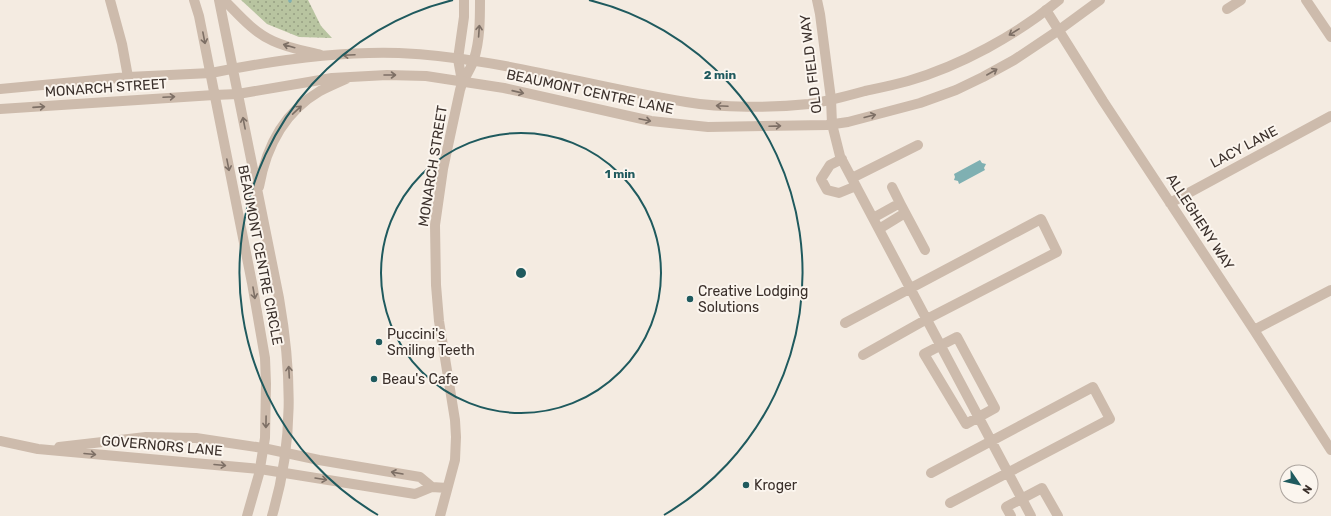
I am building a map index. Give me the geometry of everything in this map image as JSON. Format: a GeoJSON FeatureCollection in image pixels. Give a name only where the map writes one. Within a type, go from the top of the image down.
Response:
{"type":"FeatureCollection","features":[{"type":"Feature","properties":{"kind":"street"},"geometry":{"type":"LineString","coordinates":[[110,0],[122,44],[128,77]]}},
{"type":"Feature","properties":{"kind":"street","name":"BEAUMONT CENTRE CIRCLE"},"geometry":{"type":"LineString","coordinates":[[194,0],[199,16],[211,74],[252,283],[265,358],[265,438],[260,469],[247,516]]}},
{"type":"Feature","properties":{"kind":"street","name":"BEAUMONT CENTRE CIRCLE"},"geometry":{"type":"LineString","coordinates":[[219,0],[234,69],[286,336],[290,387],[286,453],[283,473],[272,516]]}},
{"type":"Feature","properties":{"kind":"street"},"geometry":{"type":"LineString","coordinates":[[224,0],[246,23],[260,34],[274,42],[326,56]]}},
{"type":"Feature","properties":{"kind":"street"},"geometry":{"type":"LineString","coordinates":[[462,81],[458,59],[464,17],[464,0]]}},
{"type":"Feature","properties":{"kind":"street"},"geometry":{"type":"LineString","coordinates":[[462,81],[474,61],[478,44],[480,0]]}},
{"type":"Feature","properties":{"kind":"street","name":"OLD FIELD WAY"},"geometry":{"type":"LineString","coordinates":[[817,0],[820,14],[832,124],[842,159]]}},
{"type":"Feature","properties":{"kind":"street","name":"BEAUMONT CENTRE LANE"},"geometry":{"type":"LineString","coordinates":[[211,74],[234,69],[326,56],[400,53],[474,61],[688,103],[738,106],[810,103],[830,100],[910,81],[939,70],[995,44],[1059,0]]}},
{"type":"Feature","properties":{"kind":"street","name":"BEAUMONT CENTRE LANE"},"geometry":{"type":"LineString","coordinates":[[214,94],[238,94],[332,78],[387,74],[426,76],[504,88],[651,121],[708,127],[832,124],[848,122],[920,103],[956,90],[1014,60],[1100,0]]}},
{"type":"Feature","properties":{"kind":"street"},"geometry":{"type":"LineString","coordinates":[[1227,9],[1241,0]]}},
{"type":"Feature","properties":{"kind":"street"},"geometry":{"type":"LineString","coordinates":[[1306,0],[1331,37]]}},
{"type":"Feature","properties":{"kind":"street","name":"ALLEGHENY WAY"},"geometry":{"type":"LineString","coordinates":[[1046,10],[1103,101],[1331,450]]}},
{"type":"Feature","properties":{"kind":"street","name":"MONARCH STREET"},"geometry":{"type":"LineString","coordinates":[[0,89],[128,77],[211,74]]}},
{"type":"Feature","properties":{"kind":"street"},"geometry":{"type":"LineString","coordinates":[[258,194],[262,169],[268,151],[278,132],[289,117],[304,103],[320,92],[351,76]]}},
{"type":"Feature","properties":{"kind":"street","name":"MONARCH STREET"},"geometry":{"type":"LineString","coordinates":[[440,516],[455,460],[456,437],[455,420],[439,321],[436,285],[435,225],[443,168],[462,81]]}},
{"type":"Feature","properties":{"kind":"street","name":"MONARCH STREET"},"geometry":{"type":"LineString","coordinates":[[0,109],[214,94]]}},
{"type":"Feature","properties":{"kind":"street","name":"LACY LANE"},"geometry":{"type":"LineString","coordinates":[[1170,203],[1331,116]]}},
{"type":"Feature","properties":{"kind":"street"},"geometry":{"type":"LineString","coordinates":[[918,145],[854,182],[839,193],[828,190],[821,179],[830,165],[842,159],[854,182],[873,218],[911,288],[940,345],[1009,473],[1031,516]]}},
{"type":"Feature","properties":{"kind":"street"},"geometry":{"type":"LineString","coordinates":[[892,188],[925,250]]}},
{"type":"Feature","properties":{"kind":"street"},"geometry":{"type":"LineString","coordinates":[[873,218],[900,203]]}},
{"type":"Feature","properties":{"kind":"street"},"geometry":{"type":"LineString","coordinates":[[879,229],[905,212]]}},
{"type":"Feature","properties":{"kind":"street"},"geometry":{"type":"LineString","coordinates":[[845,322],[1041,219],[1057,252],[927,319],[863,355]]}},
{"type":"Feature","properties":{"kind":"street"},"geometry":{"type":"LineString","coordinates":[[1254,330],[1331,290]]}},
{"type":"Feature","properties":{"kind":"street"},"geometry":{"type":"LineString","coordinates":[[957,337],[995,408],[979,417],[966,424],[924,354],[957,337]]}},
{"type":"Feature","properties":{"kind":"street"},"geometry":{"type":"LineString","coordinates":[[931,473],[1093,387],[1110,419],[950,503]]}},
{"type":"Feature","properties":{"kind":"street","name":"GOVERNORS LANE"},"geometry":{"type":"LineString","coordinates":[[0,441],[38,449],[260,469],[415,494],[432,486],[420,477],[319,460],[263,448],[196,438],[146,437],[38,449]]}},
{"type":"Feature","properties":{"kind":"street"},"geometry":{"type":"LineString","coordinates":[[432,486],[447,488]]}},
{"type":"Feature","properties":{"kind":"street"},"geometry":{"type":"LineString","coordinates":[[1011,516],[1006,507],[1042,488],[1058,516]]}},
{"type":"Feature","properties":{"kind":"green space"},"geometry":{"type":"Polygon","coordinates":[[[241,0],[308,0],[321,26],[332,38],[299,37],[267,24],[241,0]]]}},
{"type":"Feature","properties":{"kind":"water"},"geometry":{"type":"Polygon","coordinates":[[[980,160],[982,163],[986,164],[984,168],[985,170],[959,184],[958,181],[954,180],[954,174],[980,160]]]}},
{"type":"Feature","properties":{"kind":"place","name":"Creative Lodging Solutions"},"geometry":{"type":"Point","coordinates":[690,299]}},
{"type":"Feature","properties":{"kind":"place","name":"Puccini's Smiling Teeth"},"geometry":{"type":"Point","coordinates":[379,342]}},
{"type":"Feature","properties":{"kind":"place","name":"Beau's Cafe"},"geometry":{"type":"Point","coordinates":[374,379]}},
{"type":"Feature","properties":{"kind":"place","name":"Kroger"},"geometry":{"type":"Point","coordinates":[746,485]}}]}
